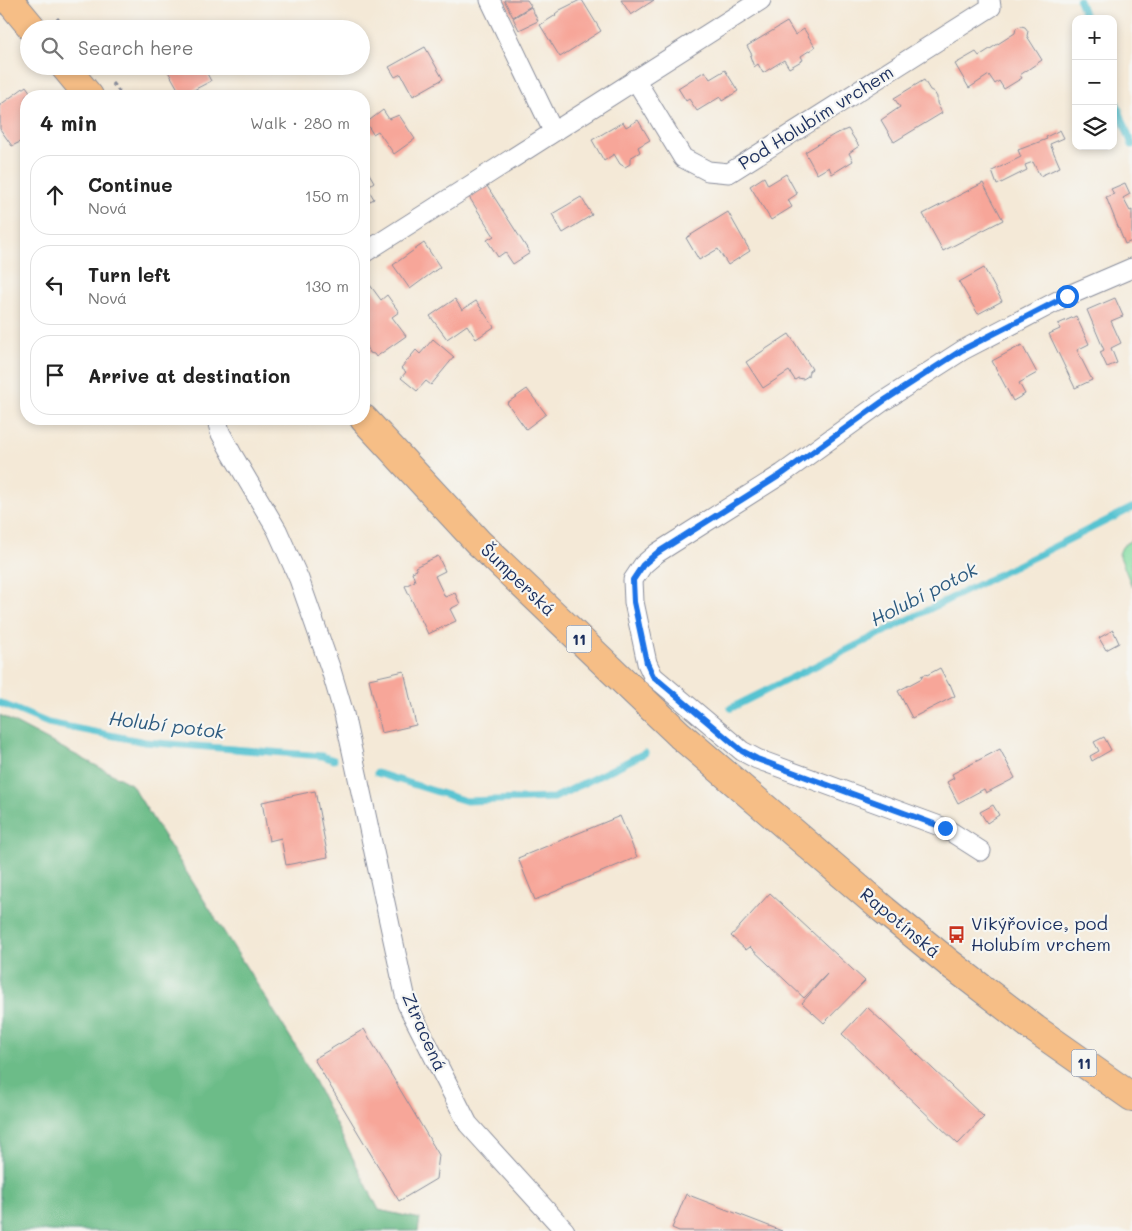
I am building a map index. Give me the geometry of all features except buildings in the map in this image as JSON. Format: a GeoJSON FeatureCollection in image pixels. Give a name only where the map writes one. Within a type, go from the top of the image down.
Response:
{"type":"FeatureCollection","features":[{"type":"Feature","properties":{"kind":"main road"},"geometry":{"type":"LineString","coordinates":[[10,0],[26,20]]}},
{"type":"Feature","properties":{"kind":"main road"},"geometry":{"type":"LineString","coordinates":[[72,75],[84,90]]}},
{"type":"Feature","properties":{"kind":"main road","name":"Šumperská"},"geometry":{"type":"LineString","coordinates":[[370,425],[478,542],[680,735]]}},
{"type":"Feature","properties":{"kind":"main road","name":"Rapotínská"},"geometry":{"type":"LineString","coordinates":[[680,735],[884,910],[949,963],[1035,1029],[1132,1097]]}},
{"type":"Feature","properties":{"kind":"street"},"geometry":{"type":"LineString","coordinates":[[490,0],[553,132]]}},
{"type":"Feature","properties":{"kind":"street"},"geometry":{"type":"LineString","coordinates":[[370,249],[761,0]]}},
{"type":"Feature","properties":{"kind":"street","name":"Pod Holubím vrchem"},"geometry":{"type":"LineString","coordinates":[[635,79],[683,158],[708,171],[729,173],[991,7],[990,0]]}},
{"type":"Feature","properties":{"kind":"street"},"geometry":{"type":"LineString","coordinates":[[981,851],[945,828],[757,759],[742,751],[653,676],[647,663],[634,602],[633,580],[643,565],[657,553],[782,474],[882,402],[962,350],[1067,296],[1132,268]]}},
{"type":"Feature","properties":{"kind":"street","name":"Ztracená"},"geometry":{"type":"LineString","coordinates":[[218,425],[220,432],[232,454],[277,530],[299,579],[332,670],[344,714],[407,1004],[468,1124],[563,1229]]}},
{"type":"Feature","properties":{"kind":"green space"},"geometry":{"type":"Polygon","coordinates":[[[1132,539],[1132,587],[1119,554],[1122,547],[1132,539]]]}},
{"type":"Feature","properties":{"kind":"green space"},"geometry":{"type":"Polygon","coordinates":[[[0,715],[131,784],[299,1051],[379,1210],[420,1219],[418,1231],[0,1231],[0,715]]]}},
{"type":"Feature","properties":{"kind":"waterway"},"geometry":{"type":"LineString","coordinates":[[1079,0],[1085,15]]}},
{"type":"Feature","properties":{"kind":"waterway"},"geometry":{"type":"LineString","coordinates":[[1117,105],[1132,145]]}},
{"type":"Feature","properties":{"kind":"waterway","name":"Holubí potok"},"geometry":{"type":"LineString","coordinates":[[731,708],[1132,508]]}},
{"type":"Feature","properties":{"kind":"waterway","name":"Holubí potok"},"geometry":{"type":"LineString","coordinates":[[0,703],[48,723],[145,742],[322,756],[334,760]]}},
{"type":"Feature","properties":{"kind":"waterway","name":"Holubí potok"},"geometry":{"type":"LineString","coordinates":[[377,773],[466,801],[554,798],[645,753]]}},
{"type":"Feature","properties":{"kind":"place","name":"Vikýřovice, pod Holubím vrchem"},"geometry":{"type":"Point","coordinates":[957,934]}},
{"type":"Feature","properties":{"kind":"route"},"geometry":{"type":"LineString","coordinates":[[945,828],[757,759],[742,751],[653,676],[647,663],[634,602],[633,580],[643,565],[657,553],[782,474],[882,402],[962,350],[1067,296]]}}]}
